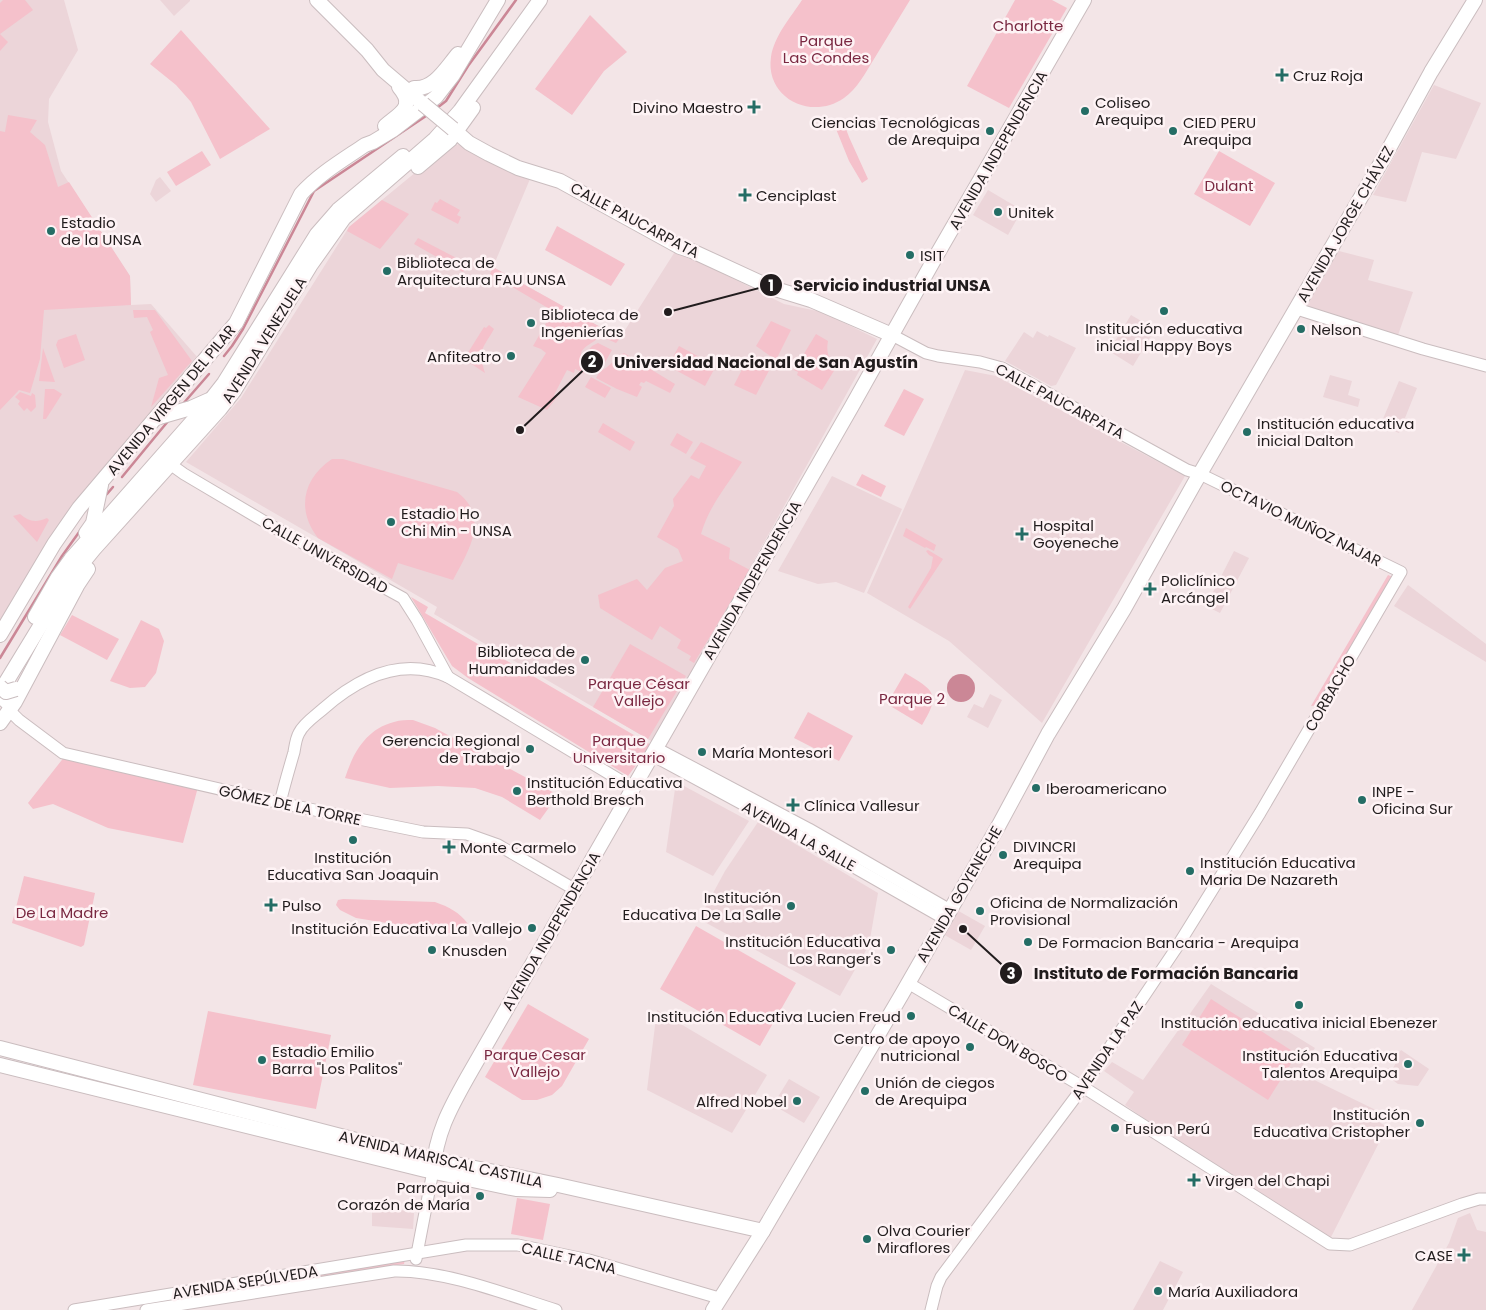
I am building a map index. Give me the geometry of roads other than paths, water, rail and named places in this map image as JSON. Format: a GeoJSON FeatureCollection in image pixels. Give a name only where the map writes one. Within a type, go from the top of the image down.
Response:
{"type":"FeatureCollection","features":[{"type":"Feature","properties":{"kind":"main road"},"geometry":{"type":"LineString","coordinates":[[317,0],[367,50],[404,94],[407,103],[402,112],[370,138],[365,145]]}},
{"type":"Feature","properties":{"kind":"main road","name":"AVENIDA VIRGEN DEL PILAR"},"geometry":{"type":"LineString","coordinates":[[22,598],[59,536],[101,482],[236,323],[301,194],[308,185],[365,145],[393,130],[436,97],[453,75],[498,0]]}},
{"type":"Feature","properties":{"kind":"main road","name":"AVENIDA VENEZUELA"},"geometry":{"type":"LineString","coordinates":[[0,675],[58,577],[224,383],[317,234],[338,210],[429,132],[453,106],[528,0]]}},
{"type":"Feature","properties":{"kind":"main road","name":"AVENIDA VENEZUELA"},"geometry":{"type":"LineString","coordinates":[[3,707],[67,582],[220,410],[234,391],[310,266],[344,218],[435,139],[460,111],[540,0]]}},
{"type":"Feature","properties":{"kind":"main road"},"geometry":{"type":"LineString","coordinates":[[336,229],[357,216],[442,147],[550,0]]}},
{"type":"Feature","properties":{"kind":"main road","name":"AVENIDA INDEPENDENCIA"},"geometry":{"type":"LineString","coordinates":[[433,1166],[440,1133],[447,1114],[1084,0]]}},
{"type":"Feature","properties":{"kind":"main road","name":"AVENIDA JORGE CHÁVEZ"},"geometry":{"type":"LineString","coordinates":[[1200,474],[1297,309],[1431,72],[1476,0]]}},
{"type":"Feature","properties":{"kind":"main road"},"geometry":{"type":"LineString","coordinates":[[414,88],[424,88],[433,83],[465,45],[475,38]]}},
{"type":"Feature","properties":{"kind":"main road"},"geometry":{"type":"LineString","coordinates":[[367,50],[414,88],[424,102]]}},
{"type":"Feature","properties":{"kind":"main road"},"geometry":{"type":"LineString","coordinates":[[384,70],[424,102]]}},
{"type":"Feature","properties":{"kind":"main road","name":"CALLE PAUCARPATA"},"geometry":{"type":"LineString","coordinates":[[424,102],[457,128],[469,143],[518,168],[560,181],[680,247],[772,288],[811,300],[892,335]]}},
{"type":"Feature","properties":{"kind":"main road"},"geometry":{"type":"LineString","coordinates":[[156,418],[191,408],[212,399]]}},
{"type":"Feature","properties":{"kind":"main road","name":"AVENIDA GOYENECHE"},"geometry":{"type":"LineString","coordinates":[[716,1304],[763,1231],[908,983],[1048,734],[1124,609],[1200,474]]}},
{"type":"Feature","properties":{"kind":"main road"},"geometry":{"type":"LineString","coordinates":[[76,554],[79,542],[93,523],[101,482]]}},
{"type":"Feature","properties":{"kind":"main road"},"geometry":{"type":"LineString","coordinates":[[3,707],[38,659],[78,584],[107,536]]}},
{"type":"Feature","properties":{"kind":"main road"},"geometry":{"type":"LineString","coordinates":[[0,635],[22,598]]}},
{"type":"Feature","properties":{"kind":"main road"},"geometry":{"type":"LineString","coordinates":[[0,647],[15,620],[22,598]]}},
{"type":"Feature","properties":{"kind":"main road"},"geometry":{"type":"LineString","coordinates":[[0,687],[6,692],[16,689],[38,659]]}},
{"type":"Feature","properties":{"kind":"main road","name":"AVENIDA MARISCAL CASTILLA"},"geometry":{"type":"LineString","coordinates":[[0,1048],[324,1139]]}},
{"type":"Feature","properties":{"kind":"main road","name":"AVENIDA MARISCAL CASTILLA"},"geometry":{"type":"LineString","coordinates":[[0,1065],[345,1144],[516,1189],[552,1190],[558,1185]]}},
{"type":"Feature","properties":{"kind":"main road","name":"AVENIDA MARISCAL CASTILLA"},"geometry":{"type":"LineString","coordinates":[[433,1166],[558,1185]]}},
{"type":"Feature","properties":{"kind":"main road"},"geometry":{"type":"LineString","coordinates":[[558,1185],[763,1231]]}},
{"type":"Feature","properties":{"kind":"main road"},"geometry":{"type":"LineString","coordinates":[[516,1189],[556,1199]]}},
{"type":"Feature","properties":{"kind":"street"},"geometry":{"type":"LineString","coordinates":[[1297,309],[1423,349],[1486,366]]}},
{"type":"Feature","properties":{"kind":"street","name":"CALLE PAUCARPATA"},"geometry":{"type":"LineString","coordinates":[[892,335],[926,353],[980,362],[1002,368],[1187,470],[1200,474]]}},
{"type":"Feature","properties":{"kind":"street","name":"CALLE UNIVERSIDAD"},"geometry":{"type":"LineString","coordinates":[[170,464],[277,529],[403,598],[448,677]]}},
{"type":"Feature","properties":{"kind":"street","name":"OCTAVIO MUÑOZ NAJAR"},"geometry":{"type":"LineString","coordinates":[[1200,474],[1400,575]]}},
{"type":"Feature","properties":{"kind":"street","name":"CORBACHO"},"geometry":{"type":"LineString","coordinates":[[1260,813],[1400,575]]}},
{"type":"Feature","properties":{"kind":"street"},"geometry":{"type":"LineString","coordinates":[[280,803],[299,733],[332,701],[367,679],[382,673],[412,668],[427,669],[448,677],[632,788]]}},
{"type":"Feature","properties":{"kind":"street","name":"GÓMEZ DE LA TORRE"},"geometry":{"type":"LineString","coordinates":[[3,707],[63,753],[280,803],[423,832],[467,834],[498,846],[574,889]]}},
{"type":"Feature","properties":{"kind":"street","name":"AVENIDA LA SALLE"},"geometry":{"type":"LineString","coordinates":[[654,751],[947,914]]}},
{"type":"Feature","properties":{"kind":"street","name":"AVENIDA LA PAZ"},"geometry":{"type":"LineString","coordinates":[[931,1310],[936,1286],[941,1277],[1083,1088],[1175,950],[1260,813]]}},
{"type":"Feature","properties":{"kind":"street","name":"CALLE DON BOSCO"},"geometry":{"type":"LineString","coordinates":[[908,983],[1083,1088],[1330,1244],[1337,1244],[1343,1250],[1351,1252],[1473,1206],[1486,1205]]}},
{"type":"Feature","properties":{"kind":"street","name":"AVENIDA INDEPENDENCIA"},"geometry":{"type":"LineString","coordinates":[[414,1271],[433,1166]]}},
{"type":"Feature","properties":{"kind":"street"},"geometry":{"type":"LineString","coordinates":[[1337,1244],[1350,1245],[1462,1204],[1486,1199]]}},
{"type":"Feature","properties":{"kind":"street","name":"CALLE TACNA"},"geometry":{"type":"LineString","coordinates":[[416,1253],[466,1245],[518,1245],[589,1260],[716,1304]]}},
{"type":"Feature","properties":{"kind":"street","name":"AVENIDA SEPÚLVEDA"},"geometry":{"type":"LineString","coordinates":[[74,1310],[133,1305],[416,1253]]}},
{"type":"Feature","properties":{"kind":"street","name":"AVENIDA SEPÚLVEDA"},"geometry":{"type":"LineString","coordinates":[[146,1310],[394,1271],[414,1271],[486,1288],[556,1310]]}},
{"type":"Feature","properties":{"kind":"waterway"},"geometry":{"type":"LineString","coordinates":[[437,108],[446,101],[468,66],[516,0]]}},
{"type":"Feature","properties":{"kind":"waterway"},"geometry":{"type":"LineString","coordinates":[[224,356],[243,329],[314,191],[429,114]]}},
{"type":"Feature","properties":{"kind":"waterway"},"geometry":{"type":"LineString","coordinates":[[182,405],[209,374]]}},
{"type":"Feature","properties":{"kind":"waterway"},"geometry":{"type":"LineString","coordinates":[[122,477],[169,420]]}},
{"type":"Feature","properties":{"kind":"waterway"},"geometry":{"type":"LineString","coordinates":[[107,494],[113,487]]}},
{"type":"Feature","properties":{"kind":"waterway"},"geometry":{"type":"LineString","coordinates":[[0,658],[62,556],[82,528]]}},
{"type":"Feature","properties":{"kind":"place","name":"Cruz Roja"},"geometry":{"type":"Point","coordinates":[1282,75]}},
{"type":"Feature","properties":{"kind":"place","name":"Divino Maestro"},"geometry":{"type":"Point","coordinates":[754,107]}},
{"type":"Feature","properties":{"kind":"place","name":"Coliseo Arequipa"},"geometry":{"type":"Point","coordinates":[1085,111]}},
{"type":"Feature","properties":{"kind":"place","name":"Ciencias Tecnológicas de Arequipa"},"geometry":{"type":"Point","coordinates":[990,131]}},
{"type":"Feature","properties":{"kind":"place","name":"CIED PERU Arequipa"},"geometry":{"type":"Point","coordinates":[1173,131]}},
{"type":"Feature","properties":{"kind":"place","name":"Cenciplast"},"geometry":{"type":"Point","coordinates":[745,195]}},
{"type":"Feature","properties":{"kind":"place","name":"Unitek"},"geometry":{"type":"Point","coordinates":[998,212]}},
{"type":"Feature","properties":{"kind":"place","name":"Estadio de la UNSA"},"geometry":{"type":"Point","coordinates":[51,231]}},
{"type":"Feature","properties":{"kind":"place","name":"ISIT"},"geometry":{"type":"Point","coordinates":[910,255]}},
{"type":"Feature","properties":{"kind":"place","name":"Biblioteca de Arquitectura FAU UNSA"},"geometry":{"type":"Point","coordinates":[387,271]}},
{"type":"Feature","properties":{"kind":"place","name":"Institución educativa inicial Happy Boys"},"geometry":{"type":"Point","coordinates":[1164,311]}},
{"type":"Feature","properties":{"kind":"place","name":"Servicio industrial UNSA"},"geometry":{"type":"Point","coordinates":[668,312]}},
{"type":"Feature","properties":{"kind":"place","name":"Biblioteca de Ingenierías"},"geometry":{"type":"Point","coordinates":[531,323]}},
{"type":"Feature","properties":{"kind":"place","name":"Nelson"},"geometry":{"type":"Point","coordinates":[1301,329]}},
{"type":"Feature","properties":{"kind":"place","name":"Anfiteatro"},"geometry":{"type":"Point","coordinates":[511,356]}},
{"type":"Feature","properties":{"kind":"place","name":"Universidad Nacional de San Agustín"},"geometry":{"type":"Point","coordinates":[520,430]}},
{"type":"Feature","properties":{"kind":"place","name":"Institución educativa inicial Dalton"},"geometry":{"type":"Point","coordinates":[1247,432]}},
{"type":"Feature","properties":{"kind":"place","name":"Estadio Ho Chi Min - UNSA"},"geometry":{"type":"Point","coordinates":[391,522]}},
{"type":"Feature","properties":{"kind":"place","name":"Hospital Goyeneche"},"geometry":{"type":"Point","coordinates":[1022,534]}},
{"type":"Feature","properties":{"kind":"place","name":"Policlínico Arcángel"},"geometry":{"type":"Point","coordinates":[1150,589]}},
{"type":"Feature","properties":{"kind":"place","name":"Biblioteca de Humanidades"},"geometry":{"type":"Point","coordinates":[585,660]}},
{"type":"Feature","properties":{"kind":"place","name":"Gerencia Regional de Trabajo"},"geometry":{"type":"Point","coordinates":[530,749]}},
{"type":"Feature","properties":{"kind":"place","name":"María Montesori"},"geometry":{"type":"Point","coordinates":[702,752]}},
{"type":"Feature","properties":{"kind":"place","name":"Iberoamericano"},"geometry":{"type":"Point","coordinates":[1036,788]}},
{"type":"Feature","properties":{"kind":"place","name":"Institución Educativa Berthold Bresch"},"geometry":{"type":"Point","coordinates":[517,791]}},
{"type":"Feature","properties":{"kind":"place","name":"INPE - Oficina Sur"},"geometry":{"type":"Point","coordinates":[1362,800]}},
{"type":"Feature","properties":{"kind":"place","name":"Clínica Vallesur"},"geometry":{"type":"Point","coordinates":[793,805]}},
{"type":"Feature","properties":{"kind":"place","name":"Institución Educativa San Joaquin"},"geometry":{"type":"Point","coordinates":[353,840]}},
{"type":"Feature","properties":{"kind":"place","name":"Monte Carmelo"},"geometry":{"type":"Point","coordinates":[449,847]}},
{"type":"Feature","properties":{"kind":"place","name":"DIVINCRI Arequipa"},"geometry":{"type":"Point","coordinates":[1003,855]}},
{"type":"Feature","properties":{"kind":"place","name":"Institución Educativa Maria De Nazareth"},"geometry":{"type":"Point","coordinates":[1190,871]}},
{"type":"Feature","properties":{"kind":"place","name":"Pulso"},"geometry":{"type":"Point","coordinates":[271,905]}},
{"type":"Feature","properties":{"kind":"place","name":"Institución Educativa De La Salle"},"geometry":{"type":"Point","coordinates":[791,906]}},
{"type":"Feature","properties":{"kind":"place","name":"Oficina de Normalización Provisional"},"geometry":{"type":"Point","coordinates":[980,911]}},
{"type":"Feature","properties":{"kind":"place","name":"Institución Educativa La Vallejo"},"geometry":{"type":"Point","coordinates":[532,928]}},
{"type":"Feature","properties":{"kind":"place","name":"Instituto de Formación Bancaria"},"geometry":{"type":"Point","coordinates":[963,929]}},
{"type":"Feature","properties":{"kind":"place","name":"De Formacion Bancaria - Arequipa"},"geometry":{"type":"Point","coordinates":[1028,942]}},
{"type":"Feature","properties":{"kind":"place","name":"Knusden"},"geometry":{"type":"Point","coordinates":[432,950]}},
{"type":"Feature","properties":{"kind":"place","name":"Institución Educativa Los Ranger's"},"geometry":{"type":"Point","coordinates":[891,950]}},
{"type":"Feature","properties":{"kind":"place","name":"Institución educativa inicial Ebenezer"},"geometry":{"type":"Point","coordinates":[1299,1005]}},
{"type":"Feature","properties":{"kind":"place","name":"Institución Educativa Lucien Freud"},"geometry":{"type":"Point","coordinates":[911,1016]}},
{"type":"Feature","properties":{"kind":"place","name":"Centro de apoyo nutricional"},"geometry":{"type":"Point","coordinates":[970,1047]}},
{"type":"Feature","properties":{"kind":"place","name":"Estadio Emilio Barra \"Los Palitos\""},"geometry":{"type":"Point","coordinates":[262,1060]}},
{"type":"Feature","properties":{"kind":"place","name":"Institución Educativa Talentos Arequipa"},"geometry":{"type":"Point","coordinates":[1408,1064]}},
{"type":"Feature","properties":{"kind":"place","name":"Unión de ciegos de Arequipa"},"geometry":{"type":"Point","coordinates":[865,1091]}},
{"type":"Feature","properties":{"kind":"place","name":"Alfred Nobel"},"geometry":{"type":"Point","coordinates":[797,1101]}},
{"type":"Feature","properties":{"kind":"place","name":"Institución Educativa Cristopher"},"geometry":{"type":"Point","coordinates":[1420,1123]}},
{"type":"Feature","properties":{"kind":"place","name":"Fusion Perú"},"geometry":{"type":"Point","coordinates":[1115,1128]}},
{"type":"Feature","properties":{"kind":"place","name":"Virgen del Chapi"},"geometry":{"type":"Point","coordinates":[1194,1180]}},
{"type":"Feature","properties":{"kind":"place","name":"Parroquia Corazón de María"},"geometry":{"type":"Point","coordinates":[480,1196]}},
{"type":"Feature","properties":{"kind":"place","name":"Olva Courier Miraflores"},"geometry":{"type":"Point","coordinates":[867,1239]}},
{"type":"Feature","properties":{"kind":"place","name":"CASE"},"geometry":{"type":"Point","coordinates":[1464,1255]}},
{"type":"Feature","properties":{"kind":"place","name":"María Auxiliadora"},"geometry":{"type":"Point","coordinates":[1158,1291]}},
{"type":"Feature","properties":{"kind":"park label","name":"Charlotte"},"geometry":{"type":"Point","coordinates":[1028,25]}},
{"type":"Feature","properties":{"kind":"park label","name":"Parque Las Condes"},"geometry":{"type":"Point","coordinates":[826,48]}},
{"type":"Feature","properties":{"kind":"park label","name":"Dulant"},"geometry":{"type":"Point","coordinates":[1229,185]}},
{"type":"Feature","properties":{"kind":"park label","name":"Parque César Vallejo"},"geometry":{"type":"Point","coordinates":[639,692]}},
{"type":"Feature","properties":{"kind":"park label","name":"Parque 2"},"geometry":{"type":"Point","coordinates":[912,698]}},
{"type":"Feature","properties":{"kind":"park label","name":"Parque Universitario"},"geometry":{"type":"Point","coordinates":[619,748]}},
{"type":"Feature","properties":{"kind":"park label","name":"De La Madre"},"geometry":{"type":"Point","coordinates":[62,912]}},
{"type":"Feature","properties":{"kind":"park label","name":"Parque Cesar Vallejo"},"geometry":{"type":"Point","coordinates":[535,1062]}}]}
